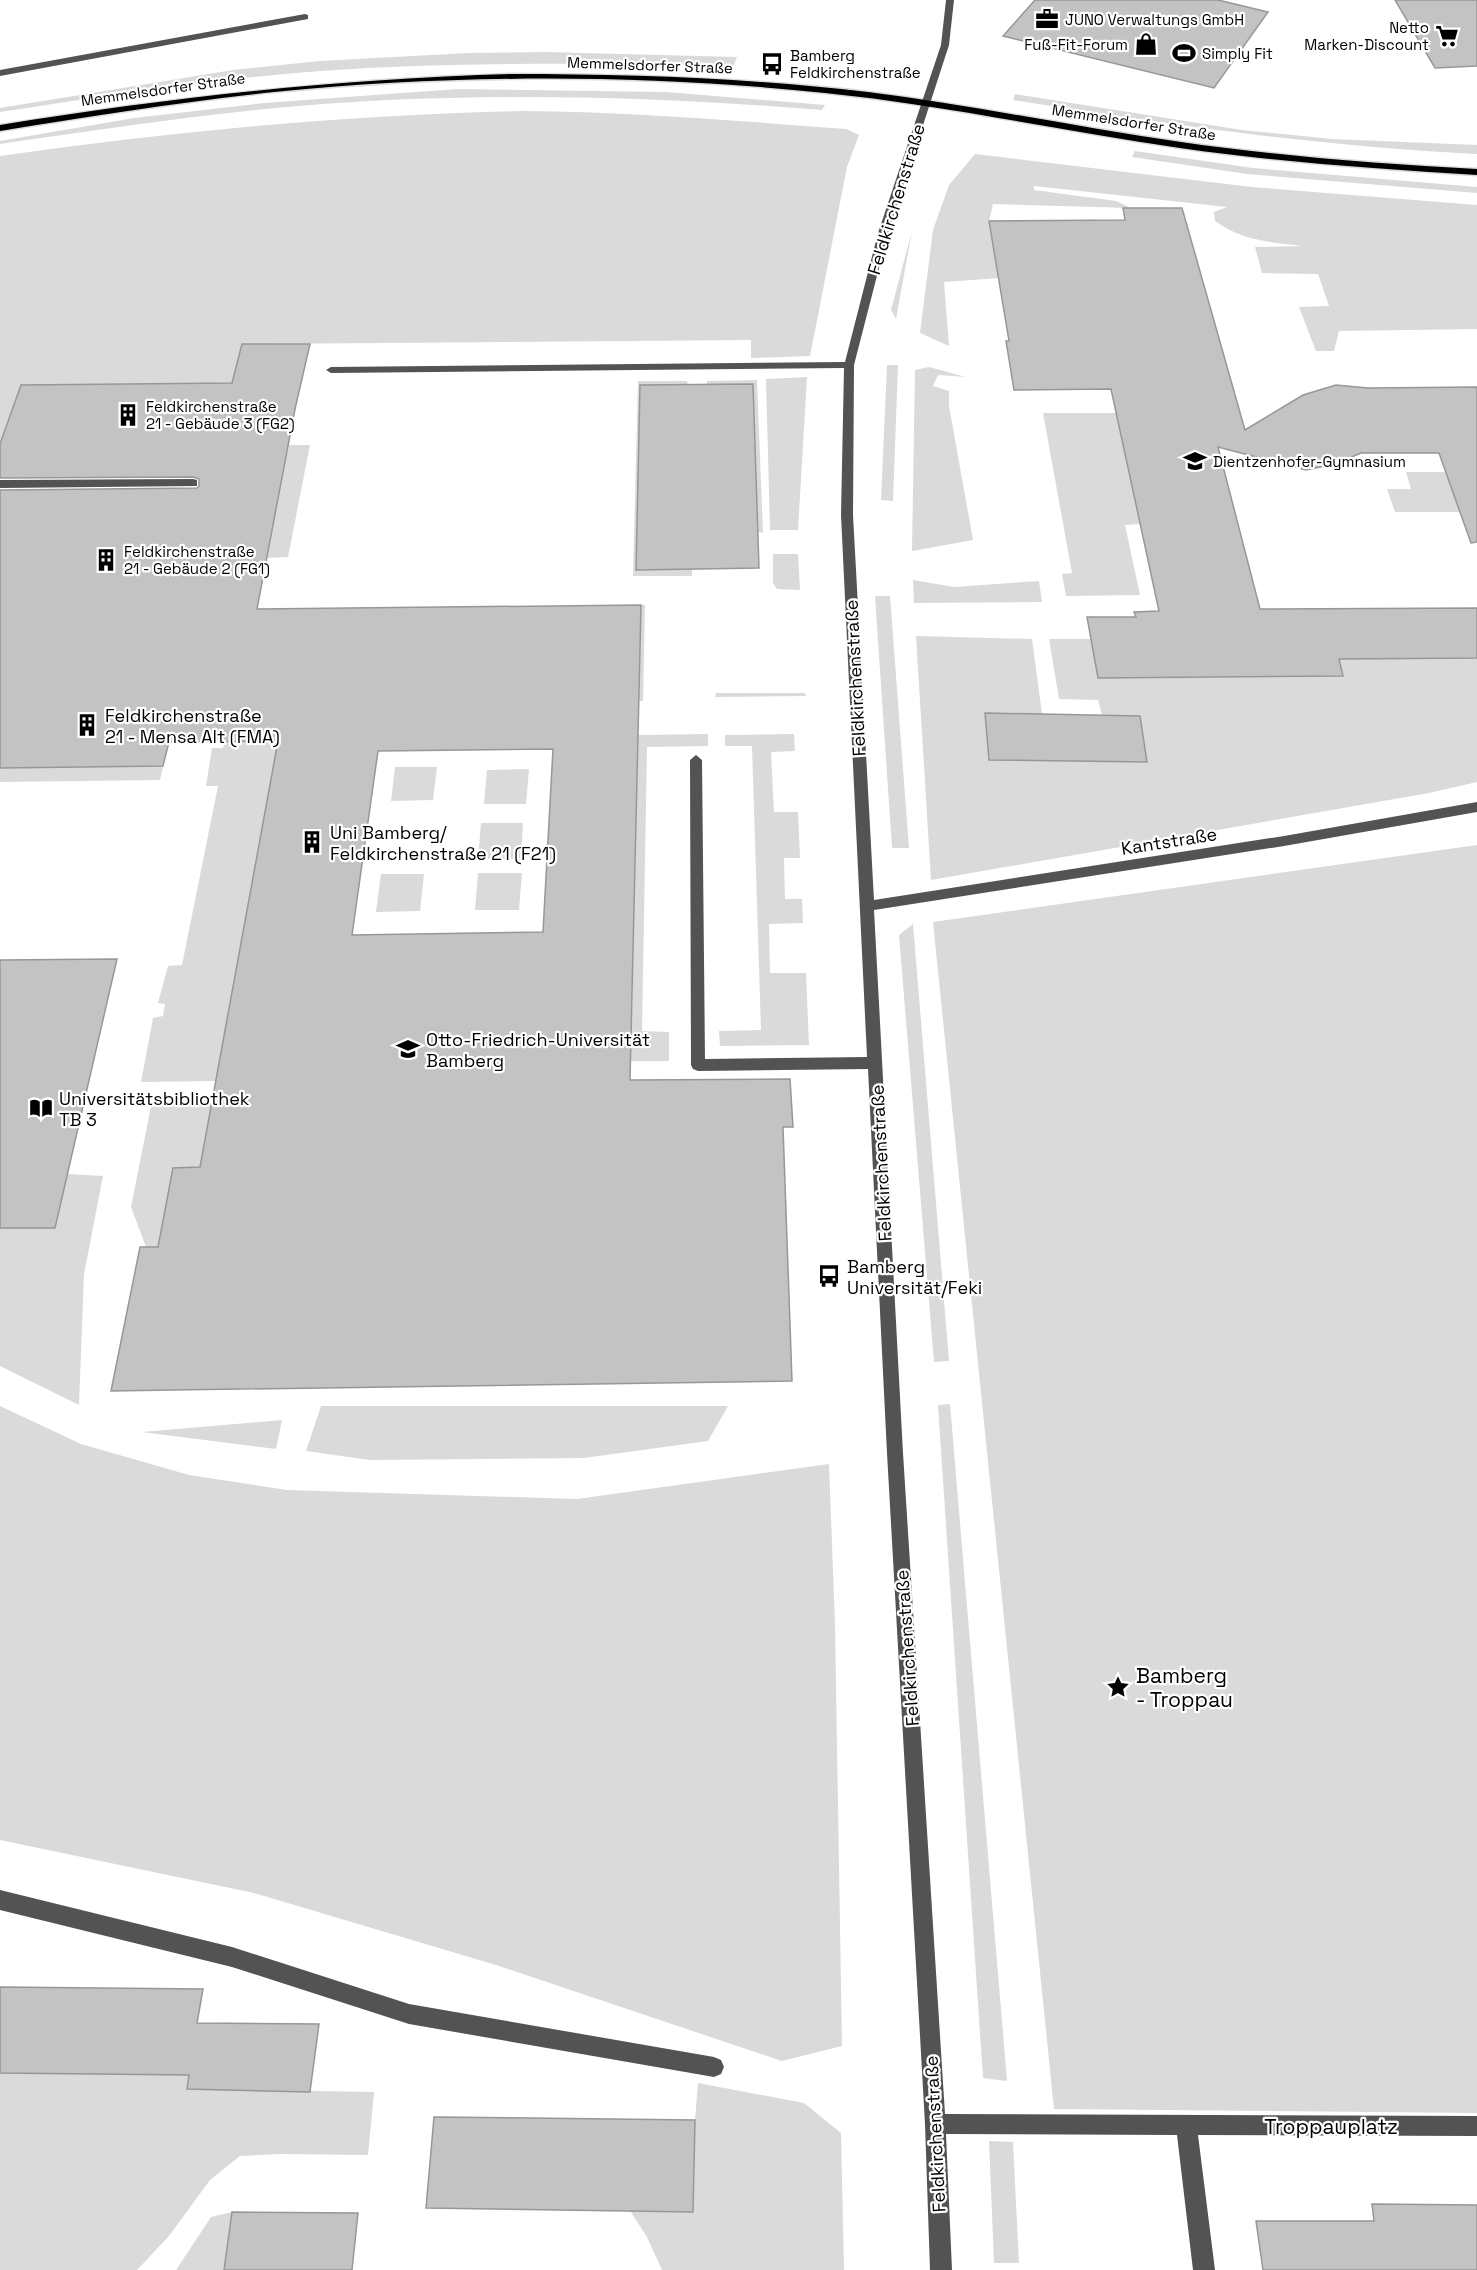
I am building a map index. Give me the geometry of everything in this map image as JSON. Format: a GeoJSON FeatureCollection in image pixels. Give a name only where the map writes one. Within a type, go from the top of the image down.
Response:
{"type":"FeatureCollection","features":[{"type":"Feature","properties":{"kind":"main road","name":"Memmelsdorfer Straße"},"geometry":{"type":"LineString","coordinates":[[0,128],[200,98],[384,81],[483,77],[603,78],[823,90],[926,103],[1180,145],[1387,167],[1477,172]]}},
{"type":"Feature","properties":{"kind":"street","name":"Feldkirchenstraße"},"geometry":{"type":"LineString","coordinates":[[941,2270],[935,2124],[895,1454],[848,527],[849,365],[883,233],[945,45],[950,0]]}},
{"type":"Feature","properties":{"kind":"street"},"geometry":{"type":"LineString","coordinates":[[0,73],[305,16]]}},
{"type":"Feature","properties":{"kind":"street"},"geometry":{"type":"LineString","coordinates":[[332,370],[849,365]]}},
{"type":"Feature","properties":{"kind":"street"},"geometry":{"type":"LineString","coordinates":[[0,484],[193,483]]}},
{"type":"Feature","properties":{"kind":"street"},"geometry":{"type":"LineString","coordinates":[[696,760],[698,1065],[876,1063]]}},
{"type":"Feature","properties":{"kind":"street","name":"Kantstraße"},"geometry":{"type":"LineString","coordinates":[[866,906],[1284,841],[1477,807]]}},
{"type":"Feature","properties":{"kind":"street"},"geometry":{"type":"LineString","coordinates":[[0,1900],[231,1957],[409,2014],[714,2067]]}},
{"type":"Feature","properties":{"kind":"street","name":"Troppauplatz"},"geometry":{"type":"LineString","coordinates":[[935,2124],[1477,2126]]}},
{"type":"Feature","properties":{"kind":"street"},"geometry":{"type":"LineString","coordinates":[[1185,2124],[1204,2270]]}},
{"type":"Feature","properties":{"kind":"shaded area"},"geometry":{"type":"Polygon","coordinates":[[[546,52],[737,57],[734,65],[476,64],[320,71],[200,83],[0,112],[0,108],[233,70],[320,61],[468,53],[546,52]]]}},
{"type":"Feature","properties":{"kind":"shaded area"},"geometry":{"type":"Polygon","coordinates":[[[458,89],[666,92],[825,105],[822,110],[613,98],[404,99],[265,109],[0,144],[0,141],[134,118],[264,103],[458,89]]]}},
{"type":"Feature","properties":{"kind":"shaded area"},"geometry":{"type":"Polygon","coordinates":[[[1015,94],[1242,130],[1332,139],[1477,145],[1477,154],[1360,146],[1186,126],[1013,100],[1015,94]]]}},
{"type":"Feature","properties":{"kind":"shaded area"},"geometry":{"type":"Polygon","coordinates":[[[524,111],[725,120],[846,129],[859,135],[847,167],[810,356],[751,358],[751,340],[243,344],[232,383],[21,385],[0,444],[0,156],[131,139],[327,120],[524,111]]]}},
{"type":"Feature","properties":{"kind":"shaded area"},"geometry":{"type":"Polygon","coordinates":[[[1135,151],[1253,168],[1477,187],[1477,193],[1247,174],[1132,157],[1135,151]]]}},
{"type":"Feature","properties":{"kind":"shaded area"},"geometry":{"type":"Polygon","coordinates":[[[975,154],[1252,187],[1477,205],[1477,329],[1339,331],[1334,351],[1316,351],[1299,307],[1329,306],[1318,274],[1262,273],[1255,247],[1303,246],[1257,240],[1225,228],[1215,221],[1214,212],[1227,207],[1034,186],[1034,190],[1116,201],[1131,208],[993,204],[989,221],[999,278],[944,282],[949,346],[920,333],[933,230],[949,185],[975,154]]]}},
{"type":"Feature","properties":{"kind":"shaded area"},"geometry":{"type":"Polygon","coordinates":[[[912,231],[896,319],[891,310],[912,231]]]}},
{"type":"Feature","properties":{"kind":"shaded area"},"geometry":{"type":"Polygon","coordinates":[[[887,365],[898,365],[893,501],[881,500],[887,365]]]}},
{"type":"Feature","properties":{"kind":"shaded area"},"geometry":{"type":"Polygon","coordinates":[[[929,367],[966,377],[938,375],[933,386],[949,391],[949,406],[973,540],[912,551],[915,370],[929,367]]]}},
{"type":"Feature","properties":{"kind":"shaded area"},"geometry":{"type":"Polygon","coordinates":[[[807,377],[798,530],[770,530],[766,379],[807,377]]]}},
{"type":"Feature","properties":{"kind":"shaded area"},"geometry":{"type":"Polygon","coordinates":[[[757,380],[763,533],[758,532],[752,384],[707,384],[707,381],[757,380]]]}},
{"type":"Feature","properties":{"kind":"shaded area"},"geometry":{"type":"Polygon","coordinates":[[[638,381],[687,381],[688,385],[640,385],[636,569],[692,569],[692,576],[633,576],[638,381]]]}},
{"type":"Feature","properties":{"kind":"shaded area"},"geometry":{"type":"Polygon","coordinates":[[[1043,413],[1116,413],[1140,524],[1125,525],[1140,595],[1066,596],[1062,574],[1072,573],[1043,413]]]}},
{"type":"Feature","properties":{"kind":"shaded area"},"geometry":{"type":"Polygon","coordinates":[[[289,445],[310,445],[288,557],[265,558],[289,445]]]}},
{"type":"Feature","properties":{"kind":"shaded area"},"geometry":{"type":"Polygon","coordinates":[[[1406,472],[1446,472],[1460,512],[1395,512],[1387,489],[1411,489],[1406,472]]]}},
{"type":"Feature","properties":{"kind":"shaded area"},"geometry":{"type":"Polygon","coordinates":[[[773,554],[798,554],[800,590],[777,589],[773,583],[773,554]]]}},
{"type":"Feature","properties":{"kind":"shaded area"},"geometry":{"type":"Polygon","coordinates":[[[913,580],[954,587],[1039,581],[1042,602],[914,603],[913,580]]]}},
{"type":"Feature","properties":{"kind":"shaded area"},"geometry":{"type":"Polygon","coordinates":[[[875,596],[890,596],[909,848],[892,848],[875,596]]]}},
{"type":"Feature","properties":{"kind":"shaded area"},"geometry":{"type":"Polygon","coordinates":[[[641,605],[645,605],[643,701],[639,701],[641,605]]]}},
{"type":"Feature","properties":{"kind":"shaded area"},"geometry":{"type":"Polygon","coordinates":[[[916,636],[1032,639],[1042,714],[985,713],[989,760],[1147,762],[1140,716],[1102,715],[1098,700],[1059,699],[1049,639],[1140,639],[1148,678],[1343,676],[1337,654],[1477,658],[1477,782],[1429,793],[931,880],[916,636]]]}},
{"type":"Feature","properties":{"kind":"shaded area"},"geometry":{"type":"Polygon","coordinates":[[[716,693],[805,693],[806,696],[715,697],[716,693]]]}},
{"type":"Feature","properties":{"kind":"shaded area"},"geometry":{"type":"Polygon","coordinates":[[[708,734],[708,746],[647,747],[642,1031],[669,1032],[669,1061],[631,1061],[638,735],[708,734]]]}},
{"type":"Feature","properties":{"kind":"shaded area"},"geometry":{"type":"Polygon","coordinates":[[[794,734],[795,751],[771,752],[774,812],[798,812],[800,858],[784,858],[785,899],[802,899],[803,923],[769,924],[770,973],[806,973],[809,1045],[720,1046],[719,1031],[761,1030],[752,746],[725,746],[725,735],[794,734]]]}},
{"type":"Feature","properties":{"kind":"shaded area"},"geometry":{"type":"Polygon","coordinates":[[[225,741],[278,741],[216,1081],[141,1082],[153,1018],[163,1016],[165,1004],[158,1003],[168,966],[182,965],[218,786],[206,786],[212,748],[223,748],[225,741]]]}},
{"type":"Feature","properties":{"kind":"shaded area"},"geometry":{"type":"Polygon","coordinates":[[[163,766],[160,780],[0,782],[0,768],[163,766]]]}},
{"type":"Feature","properties":{"kind":"shaded area"},"geometry":{"type":"Polygon","coordinates":[[[395,767],[437,767],[433,800],[391,801],[395,767]]]}},
{"type":"Feature","properties":{"kind":"shaded area"},"geometry":{"type":"Polygon","coordinates":[[[529,769],[526,804],[484,804],[487,770],[529,769]]]}},
{"type":"Feature","properties":{"kind":"shaded area"},"geometry":{"type":"Polygon","coordinates":[[[481,823],[523,823],[521,859],[478,859],[481,823]]]}},
{"type":"Feature","properties":{"kind":"shaded area"},"geometry":{"type":"Polygon","coordinates":[[[1477,845],[1477,2113],[1054,2109],[933,922],[1477,845]]]}},
{"type":"Feature","properties":{"kind":"shaded area"},"geometry":{"type":"Polygon","coordinates":[[[478,873],[522,873],[519,910],[475,910],[478,873]]]}},
{"type":"Feature","properties":{"kind":"shaded area"},"geometry":{"type":"Polygon","coordinates":[[[381,874],[424,874],[420,911],[376,912],[381,874]]]}},
{"type":"Feature","properties":{"kind":"shaded area"},"geometry":{"type":"Polygon","coordinates":[[[913,924],[949,1361],[934,1362],[899,935],[913,924]]]}},
{"type":"Feature","properties":{"kind":"shaded area"},"geometry":{"type":"Polygon","coordinates":[[[212,1100],[262,1166],[173,1168],[158,1247],[146,1247],[131,1207],[152,1101],[212,1100]]]}},
{"type":"Feature","properties":{"kind":"shaded area"},"geometry":{"type":"Polygon","coordinates":[[[67,1174],[103,1176],[84,1274],[79,1405],[0,1366],[0,1228],[55,1227],[67,1174]]]}},
{"type":"Feature","properties":{"kind":"shaded area"},"geometry":{"type":"Polygon","coordinates":[[[950,1404],[1007,2081],[983,2078],[938,1405],[950,1404]]]}},
{"type":"Feature","properties":{"kind":"shaded area"},"geometry":{"type":"Polygon","coordinates":[[[0,1406],[81,1444],[189,1475],[287,1490],[577,1499],[829,1464],[835,1625],[842,2046],[782,2061],[496,1965],[254,1893],[0,1840],[0,1406]]]}},
{"type":"Feature","properties":{"kind":"shaded area"},"geometry":{"type":"Polygon","coordinates":[[[321,1406],[728,1406],[708,1441],[584,1458],[370,1460],[306,1451],[321,1406]]]}},
{"type":"Feature","properties":{"kind":"shaded area"},"geometry":{"type":"Polygon","coordinates":[[[282,1420],[276,1449],[142,1432],[282,1420]]]}},
{"type":"Feature","properties":{"kind":"shaded area"},"geometry":{"type":"Polygon","coordinates":[[[0,2073],[189,2075],[187,2089],[374,2092],[368,2155],[240,2156],[210,2180],[169,2236],[137,2270],[0,2270],[0,2073]]]}},
{"type":"Feature","properties":{"kind":"shaded area"},"geometry":{"type":"Polygon","coordinates":[[[698,2083],[804,2103],[841,2133],[844,2270],[662,2270],[647,2237],[631,2212],[693,2212],[698,2083]]]}},
{"type":"Feature","properties":{"kind":"shaded area"},"geometry":{"type":"Polygon","coordinates":[[[989,2141],[1013,2142],[1019,2263],[994,2263],[989,2141]]]}},
{"type":"Feature","properties":{"kind":"shaded area"},"geometry":{"type":"Polygon","coordinates":[[[232,2212],[224,2270],[176,2270],[211,2217],[232,2212]]]}},
{"type":"Feature","properties":{"kind":"building"},"geometry":{"type":"Polygon","coordinates":[[[1035,0],[1218,0],[1268,12],[1214,88],[1003,36],[1035,0]]]}},
{"type":"Feature","properties":{"kind":"building","name":"Netto Marken-Discount"},"geometry":{"type":"Polygon","coordinates":[[[1395,0],[1477,0],[1477,66],[1435,68],[1395,0]]]}},
{"type":"Feature","properties":{"kind":"building"},"geometry":{"type":"Polygon","coordinates":[[[1123,208],[1182,208],[1245,430],[1303,395],[1336,385],[1368,388],[1477,387],[1477,542],[1471,543],[1439,453],[1361,453],[1335,464],[1306,470],[1218,447],[1260,609],[1477,608],[1477,658],[1339,659],[1343,676],[1098,678],[1087,617],[1136,617],[1134,612],[1159,611],[1111,389],[1014,390],[1006,341],[1009,341],[989,221],[1125,220],[1123,208]]]}},
{"type":"Feature","properties":{"kind":"building"},"geometry":{"type":"Polygon","coordinates":[[[242,344],[310,344],[295,409],[257,609],[641,605],[630,1080],[790,1079],[793,1127],[783,1127],[792,1381],[111,1391],[140,1247],[158,1247],[173,1168],[200,1167],[278,741],[169,742],[163,766],[0,768],[0,490],[197,488],[199,479],[193,477],[0,478],[0,444],[21,385],[232,383],[242,344]],[[553,749],[378,751],[352,935],[543,932],[553,749]]]}},
{"type":"Feature","properties":{"kind":"building"},"geometry":{"type":"Polygon","coordinates":[[[753,384],[759,568],[636,570],[640,385],[753,384]]]}},
{"type":"Feature","properties":{"kind":"building"},"geometry":{"type":"Polygon","coordinates":[[[985,713],[1140,716],[1147,762],[989,760],[985,713]]]}},
{"type":"Feature","properties":{"kind":"building","name":"Universitätsbibliothek TB 3"},"geometry":{"type":"Polygon","coordinates":[[[117,959],[55,1228],[0,1228],[0,960],[117,959]]]}},
{"type":"Feature","properties":{"kind":"building"},"geometry":{"type":"Polygon","coordinates":[[[0,1987],[203,1989],[197,2023],[319,2024],[310,2092],[187,2089],[189,2075],[0,2073],[0,1987]]]}},
{"type":"Feature","properties":{"kind":"building"},"geometry":{"type":"Polygon","coordinates":[[[434,2117],[695,2120],[693,2212],[426,2208],[434,2117]]]}},
{"type":"Feature","properties":{"kind":"building"},"geometry":{"type":"Polygon","coordinates":[[[1372,2204],[1477,2205],[1477,2270],[1263,2270],[1256,2221],[1374,2221],[1372,2204]]]}},
{"type":"Feature","properties":{"kind":"building"},"geometry":{"type":"Polygon","coordinates":[[[232,2212],[358,2213],[352,2270],[224,2270],[232,2212]]]}},
{"type":"Feature","properties":{"kind":"place","name":"JUNO Verwaltungs GmbH"},"geometry":{"type":"Point","coordinates":[1047,19]}},
{"type":"Feature","properties":{"kind":"place","name":"Netto Marken-Discount"},"geometry":{"type":"Point","coordinates":[1447,36]}},
{"type":"Feature","properties":{"kind":"place","name":"Fuß-Fit-Forum"},"geometry":{"type":"Point","coordinates":[1146,44]}},
{"type":"Feature","properties":{"kind":"place","name":"Simply Fit"},"geometry":{"type":"Point","coordinates":[1184,53]}},
{"type":"Feature","properties":{"kind":"place","name":"Bamberg Feldkirchenstraße"},"geometry":{"type":"Point","coordinates":[772,64]}},
{"type":"Feature","properties":{"kind":"place","name":"Feldkirchenstraße 21 - Gebäude 3 (FG2)"},"geometry":{"type":"Point","coordinates":[128,415]}},
{"type":"Feature","properties":{"kind":"place","name":"Dientzenhofer-Gymnasium"},"geometry":{"type":"Point","coordinates":[1195,461]}},
{"type":"Feature","properties":{"kind":"place","name":"Feldkirchenstraße 21 - Gebäude 2 (FG1)"},"geometry":{"type":"Point","coordinates":[106,560]}},
{"type":"Feature","properties":{"kind":"place","name":"Feldkirchenstraße 21 - Mensa Alt (FMA)"},"geometry":{"type":"Point","coordinates":[87,725]}},
{"type":"Feature","properties":{"kind":"place","name":"Uni Bamberg/ Feldkirchenstraße 21 (F21)"},"geometry":{"type":"Point","coordinates":[312,842]}},
{"type":"Feature","properties":{"kind":"place","name":"Otto-Friedrich-Universität Bamberg"},"geometry":{"type":"Point","coordinates":[408,1049]}},
{"type":"Feature","properties":{"kind":"place","name":"Universitätsbibliothek TB 3"},"geometry":{"type":"Point","coordinates":[41,1108]}},
{"type":"Feature","properties":{"kind":"place","name":"Bamberg Universität/Feki"},"geometry":{"type":"Point","coordinates":[829,1276]}},
{"type":"Feature","properties":{"kind":"place","name":"Bamberg - Troppau"},"geometry":{"type":"Point","coordinates":[1118,1687]}}]}
